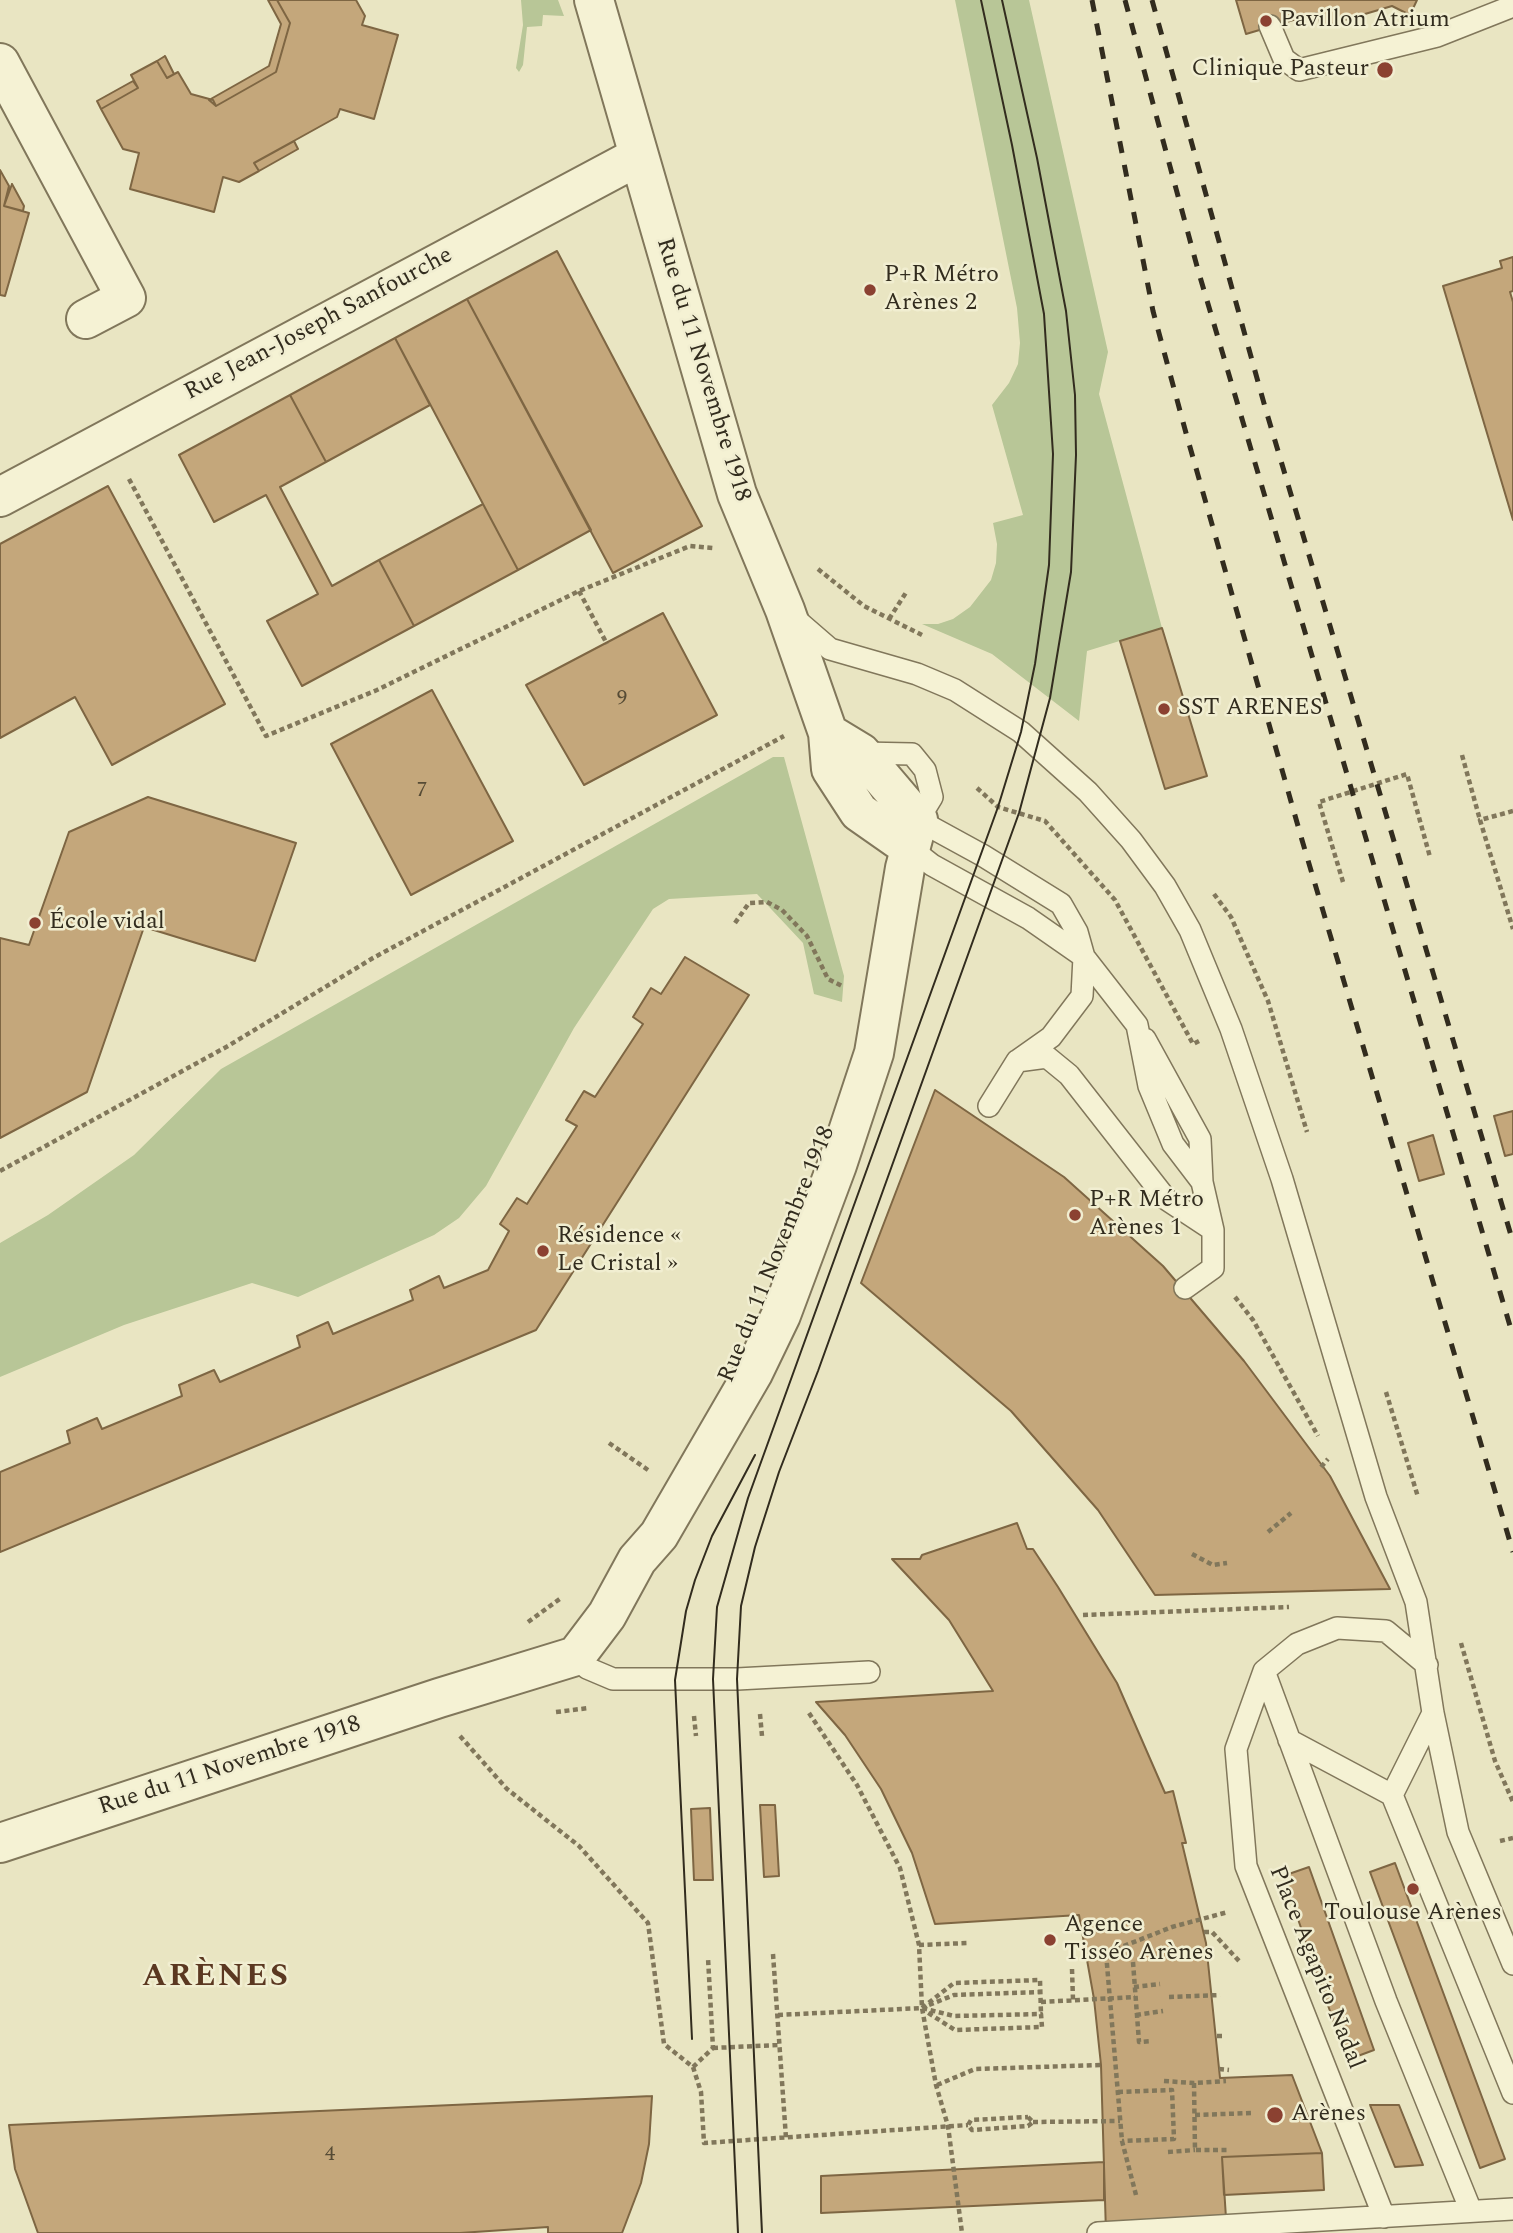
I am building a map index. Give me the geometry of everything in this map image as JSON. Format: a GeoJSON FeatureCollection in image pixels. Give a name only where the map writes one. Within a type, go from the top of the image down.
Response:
{"type":"FeatureCollection","features":[{"type":"Feature","properties":{"kind":"street","name":"Rue du 11 Novembre 1918"},"geometry":{"type":"LineString","coordinates":[[0,1843],[457,1707],[576,1656],[607,1615],[637,1560],[659,1535],[753,1373],[780,1315],[837,1164],[874,1053],[914,833],[859,812],[831,769],[828,733],[785,610],[737,494],[594,0]]}},
{"type":"Feature","properties":{"kind":"street"},"geometry":{"type":"LineString","coordinates":[[0,63],[126,298],[86,319]]}},
{"type":"Feature","properties":{"kind":"street","name":"Rue Jean-Joseph Sanfourche"},"geometry":{"type":"LineString","coordinates":[[0,497],[639,156]]}},
{"type":"Feature","properties":{"kind":"street"},"geometry":{"type":"LineString","coordinates":[[828,733],[861,753],[914,833]]}},
{"type":"Feature","properties":{"kind":"lane"},"geometry":{"type":"LineString","coordinates":[[1270,26],[1284,59],[1299,70],[1437,36],[1513,6]]}},
{"type":"Feature","properties":{"kind":"lane"},"geometry":{"type":"LineString","coordinates":[[785,610],[830,649],[917,674],[956,690],[1021,732],[1088,792],[1131,840],[1165,886],[1190,930],[1231,1029],[1282,1179],[1376,1497],[1416,1602],[1433,1713],[1458,1832],[1513,1964]]}},
{"type":"Feature","properties":{"kind":"lane"},"geometry":{"type":"LineString","coordinates":[[914,833],[932,865],[1028,918],[1084,957],[1137,1025],[1149,1086],[1173,1143],[1202,1182],[1213,1230],[1213,1268],[1185,1288]]}},
{"type":"Feature","properties":{"kind":"lane"},"geometry":{"type":"LineString","coordinates":[[914,833],[982,855],[1061,904],[1077,932],[1084,957],[1082,996],[1051,1037],[1017,1061],[989,1107]]}},
{"type":"Feature","properties":{"kind":"lane"},"geometry":{"type":"LineString","coordinates":[[1017,1061],[1046,1057],[1069,1074],[1166,1199],[1213,1230]]}},
{"type":"Feature","properties":{"kind":"lane"},"geometry":{"type":"LineString","coordinates":[[1427,1665],[1386,1631],[1338,1628],[1297,1644],[1264,1671],[1386,2001],[1471,2211]]}},
{"type":"Feature","properties":{"kind":"lane"},"geometry":{"type":"LineString","coordinates":[[576,1656],[587,1668],[613,1679],[737,1679],[869,1672]]}},
{"type":"Feature","properties":{"kind":"lane","name":"Place Agapito Nadal"},"geometry":{"type":"LineString","coordinates":[[1264,1671],[1236,1749],[1245,1866],[1384,2217]]}},
{"type":"Feature","properties":{"kind":"lane"},"geometry":{"type":"LineString","coordinates":[[1392,1795],[1433,1713]]}},
{"type":"Feature","properties":{"kind":"lane"},"geometry":{"type":"LineString","coordinates":[[1289,1740],[1392,1795],[1513,2092]]}},
{"type":"Feature","properties":{"kind":"lane"},"geometry":{"type":"LineString","coordinates":[[1098,2233],[1513,2209]]}},
{"type":"Feature","properties":{"kind":"path"},"geometry":{"type":"LineString","coordinates":[[123,469],[266,736],[377,690],[579,591],[690,546],[715,548]]}},
{"type":"Feature","properties":{"kind":"path"},"geometry":{"type":"LineString","coordinates":[[810,559],[816,568],[864,606],[889,619],[907,591]]}},
{"type":"Feature","properties":{"kind":"path"},"geometry":{"type":"LineString","coordinates":[[579,591],[607,644]]}},
{"type":"Feature","properties":{"kind":"path"},"geometry":{"type":"LineString","coordinates":[[0,1171],[228,1046],[373,958],[788,734],[791,741]]}},
{"type":"Feature","properties":{"kind":"path"},"geometry":{"type":"LineString","coordinates":[[1462,755],[1513,929]]}},
{"type":"Feature","properties":{"kind":"path"},"geometry":{"type":"LineString","coordinates":[[1343,882],[1320,802],[1407,774],[1430,857]]}},
{"type":"Feature","properties":{"kind":"path"},"geometry":{"type":"LineString","coordinates":[[977,788],[998,807],[1045,821],[1115,900],[1194,1044],[1272,1015]]}},
{"type":"Feature","properties":{"kind":"path"},"geometry":{"type":"LineString","coordinates":[[1480,820],[1513,811]]}},
{"type":"Feature","properties":{"kind":"path"},"geometry":{"type":"LineString","coordinates":[[735,923],[749,903],[767,902],[782,910],[807,936],[828,979],[843,986]]}},
{"type":"Feature","properties":{"kind":"path"},"geometry":{"type":"LineString","coordinates":[[1213,1268],[1253,1320],[1323,1445]]}},
{"type":"Feature","properties":{"kind":"path"},"geometry":{"type":"LineString","coordinates":[[609,1443],[649,1471]]}},
{"type":"Feature","properties":{"kind":"path"},"geometry":{"type":"LineString","coordinates":[[1321,1467],[1330,1457]]}},
{"type":"Feature","properties":{"kind":"path"},"geometry":{"type":"LineString","coordinates":[[1268,1532],[1291,1513]]}},
{"type":"Feature","properties":{"kind":"path"},"geometry":{"type":"LineString","coordinates":[[1192,1554],[1213,1564],[1227,1563]]}},
{"type":"Feature","properties":{"kind":"path"},"geometry":{"type":"LineString","coordinates":[[522,1627],[565,1595]]}},
{"type":"Feature","properties":{"kind":"path"},"geometry":{"type":"LineString","coordinates":[[1083,1615],[1299,1606]]}},
{"type":"Feature","properties":{"kind":"path"},"geometry":{"type":"LineString","coordinates":[[457,1707],[463,1741],[507,1789],[579,1846],[648,1923],[664,2044],[693,2067],[701,2092],[704,2143],[968,2125]]}},
{"type":"Feature","properties":{"kind":"path"},"geometry":{"type":"LineString","coordinates":[[550,1712],[590,1708]]}},
{"type":"Feature","properties":{"kind":"path"},"geometry":{"type":"LineString","coordinates":[[797,1713],[811,1713],[857,1785],[900,1868],[919,1945],[922,2008],[936,2085],[948,2126],[962,2233]]}},
{"type":"Feature","properties":{"kind":"path"},"geometry":{"type":"LineString","coordinates":[[760,1714],[762,1735]]}},
{"type":"Feature","properties":{"kind":"path"},"geometry":{"type":"LineString","coordinates":[[749,1715],[772,1714]]}},
{"type":"Feature","properties":{"kind":"path"},"geometry":{"type":"LineString","coordinates":[[685,1716],[705,1716]]}},
{"type":"Feature","properties":{"kind":"path"},"geometry":{"type":"LineString","coordinates":[[694,1716],[696,1736]]}},
{"type":"Feature","properties":{"kind":"path"},"geometry":{"type":"LineString","coordinates":[[1204,1933],[1212,1932],[1240,1962]]}},
{"type":"Feature","properties":{"kind":"path"},"geometry":{"type":"LineString","coordinates":[[919,1945],[968,1943]]}},
{"type":"Feature","properties":{"kind":"path"},"geometry":{"type":"LineString","coordinates":[[1106,1953],[1122,2141],[1139,2204]]}},
{"type":"Feature","properties":{"kind":"path"},"geometry":{"type":"LineString","coordinates":[[773,1954],[786,2138]]}},
{"type":"Feature","properties":{"kind":"path"},"geometry":{"type":"LineString","coordinates":[[1208,1956],[1216,1956]]}},
{"type":"Feature","properties":{"kind":"path"},"geometry":{"type":"LineString","coordinates":[[708,1958],[713,2048]]}},
{"type":"Feature","properties":{"kind":"path"},"geometry":{"type":"LineString","coordinates":[[1133,1962],[1139,2042],[1152,2041]]}},
{"type":"Feature","properties":{"kind":"path"},"geometry":{"type":"LineString","coordinates":[[1072,1969],[1073,2000]]}},
{"type":"Feature","properties":{"kind":"path"},"geometry":{"type":"LineString","coordinates":[[1040,1980],[1042,2026],[955,2030],[922,2008],[954,1983],[1040,1980]]}},
{"type":"Feature","properties":{"kind":"path"},"geometry":{"type":"LineString","coordinates":[[1134,1987],[1160,1984]]}},
{"type":"Feature","properties":{"kind":"path"},"geometry":{"type":"LineString","coordinates":[[922,2008],[954,1996],[1040,1992]]}},
{"type":"Feature","properties":{"kind":"path"},"geometry":{"type":"LineString","coordinates":[[1169,1997],[1220,1995]]}},
{"type":"Feature","properties":{"kind":"path"},"geometry":{"type":"LineString","coordinates":[[1041,2002],[1135,1997]]}},
{"type":"Feature","properties":{"kind":"path"},"geometry":{"type":"LineString","coordinates":[[778,2015],[922,2008],[954,2016],[1041,2014]]}},
{"type":"Feature","properties":{"kind":"path"},"geometry":{"type":"LineString","coordinates":[[1136,2015],[1163,2011]]}},
{"type":"Feature","properties":{"kind":"path"},"geometry":{"type":"LineString","coordinates":[[1217,2036],[1225,2036]]}},
{"type":"Feature","properties":{"kind":"path"},"geometry":{"type":"LineString","coordinates":[[693,2067],[713,2048],[779,2045]]}},
{"type":"Feature","properties":{"kind":"path"},"geometry":{"type":"LineString","coordinates":[[936,2085],[975,2069],[1101,2065]]}},
{"type":"Feature","properties":{"kind":"path"},"geometry":{"type":"LineString","coordinates":[[1219,2069],[1229,2070]]}},
{"type":"Feature","properties":{"kind":"path"},"geometry":{"type":"LineString","coordinates":[[1164,2081],[1226,2081]]}},
{"type":"Feature","properties":{"kind":"path"},"geometry":{"type":"LineString","coordinates":[[1194,2083],[1195,2150]]}},
{"type":"Feature","properties":{"kind":"path"},"geometry":{"type":"LineString","coordinates":[[1118,2092],[1172,2090],[1174,2139],[1122,2141]]}},
{"type":"Feature","properties":{"kind":"path"},"geometry":{"type":"LineString","coordinates":[[1195,2115],[1253,2115]]}},
{"type":"Feature","properties":{"kind":"path"},"geometry":{"type":"LineString","coordinates":[[968,2125],[971,2120],[1028,2117],[1033,2122]]}},
{"type":"Feature","properties":{"kind":"path"},"geometry":{"type":"LineString","coordinates":[[968,2125],[972,2130],[1028,2126],[1033,2122],[1120,2121]]}},
{"type":"Feature","properties":{"kind":"path"},"geometry":{"type":"LineString","coordinates":[[1168,2152],[1227,2150]]}},
{"type":"Feature","properties":{"kind":"green space"},"geometry":{"type":"Polygon","coordinates":[[[521,0],[558,0],[564,16],[543,15],[542,26],[527,27],[523,65],[519,72],[516,68],[523,25],[521,0]]]}},
{"type":"Feature","properties":{"kind":"green space"},"geometry":{"type":"Polygon","coordinates":[[[955,0],[1029,0],[1108,352],[1099,394],[1162,628],[1087,651],[1079,721],[992,654],[922,624],[938,624],[953,619],[970,607],[991,580],[996,563],[997,544],[993,523],[1023,515],[992,405],[1009,383],[1018,364],[1020,343],[1017,308],[955,0]]]}},
{"type":"Feature","properties":{"kind":"green space"},"geometry":{"type":"Polygon","coordinates":[[[773,757],[784,757],[844,976],[842,1002],[814,994],[803,943],[757,894],[669,899],[653,909],[574,1028],[486,1186],[459,1218],[434,1235],[298,1297],[252,1283],[124,1325],[0,1377],[0,1243],[48,1215],[134,1155],[221,1069],[773,757]]]}},
{"type":"Feature","properties":{"kind":"building"},"geometry":{"type":"Polygon","coordinates":[[[268,0],[277,0],[290,23],[276,72],[216,106],[209,100],[269,66],[281,24],[268,0]]]}},
{"type":"Feature","properties":{"kind":"building"},"geometry":{"type":"Polygon","coordinates":[[[277,0],[356,0],[365,16],[362,25],[398,35],[374,119],[340,109],[337,117],[254,163],[259,171],[239,182],[223,177],[214,212],[130,189],[139,153],[123,149],[101,109],[138,88],[131,75],[157,61],[167,78],[178,72],[191,94],[213,100],[216,106],[276,72],[290,23],[277,0]]]}},
{"type":"Feature","properties":{"kind":"building","name":"Pavillon Atrium"},"geometry":{"type":"Polygon","coordinates":[[[1236,0],[1417,0],[1410,15],[1392,6],[1321,27],[1317,13],[1246,34],[1236,0]]]}},
{"type":"Feature","properties":{"kind":"building"},"geometry":{"type":"Polygon","coordinates":[[[165,56],[174,74],[167,78],[157,61],[165,56]]]}},
{"type":"Feature","properties":{"kind":"building"},"geometry":{"type":"Polygon","coordinates":[[[133,81],[138,88],[101,109],[97,101],[133,81]]]}},
{"type":"Feature","properties":{"kind":"building"},"geometry":{"type":"Polygon","coordinates":[[[294,141],[298,149],[259,171],[254,163],[294,141]]]}},
{"type":"Feature","properties":{"kind":"building"},"geometry":{"type":"Polygon","coordinates":[[[0,170],[9,186],[4,206],[29,213],[5,296],[0,295],[0,170]]]}},
{"type":"Feature","properties":{"kind":"building"},"geometry":{"type":"Polygon","coordinates":[[[12,184],[24,206],[23,211],[4,206],[12,184]]]}},
{"type":"Feature","properties":{"kind":"building"},"geometry":{"type":"Polygon","coordinates":[[[557,251],[702,526],[613,573],[467,299],[557,251]]]}},
{"type":"Feature","properties":{"kind":"building"},"geometry":{"type":"Polygon","coordinates":[[[1513,257],[1513,291],[1510,292],[1513,302],[1513,520],[1443,286],[1502,268],[1500,261],[1513,257]]]}},
{"type":"Feature","properties":{"kind":"building"},"geometry":{"type":"Polygon","coordinates":[[[467,299],[591,530],[518,570],[395,338],[467,299]]]}},
{"type":"Feature","properties":{"kind":"building"},"geometry":{"type":"Polygon","coordinates":[[[395,338],[430,405],[326,462],[290,395],[395,338]]]}},
{"type":"Feature","properties":{"kind":"building"},"geometry":{"type":"Polygon","coordinates":[[[290,395],[326,462],[280,487],[332,586],[379,560],[414,626],[302,686],[267,621],[318,594],[266,495],[214,522],[179,455],[290,395]]]}},
{"type":"Feature","properties":{"kind":"building"},"geometry":{"type":"Polygon","coordinates":[[[108,486],[225,704],[112,765],[75,697],[0,738],[0,544],[108,486]]]}},
{"type":"Feature","properties":{"kind":"building"},"geometry":{"type":"Polygon","coordinates":[[[483,504],[518,570],[414,626],[379,560],[483,504]]]}},
{"type":"Feature","properties":{"kind":"building"},"geometry":{"type":"Polygon","coordinates":[[[663,613],[717,715],[584,785],[526,685],[663,613]]]}},
{"type":"Feature","properties":{"kind":"building","name":"SST ARENES"},"geometry":{"type":"Polygon","coordinates":[[[1162,628],[1207,776],[1165,789],[1120,641],[1162,628]]]}},
{"type":"Feature","properties":{"kind":"building"},"geometry":{"type":"Polygon","coordinates":[[[432,690],[513,841],[411,895],[331,744],[432,690]]]}},
{"type":"Feature","properties":{"kind":"building"},"geometry":{"type":"Polygon","coordinates":[[[148,797],[296,843],[255,961],[144,927],[87,1092],[0,1138],[0,938],[29,945],[69,832],[148,797]]]}},
{"type":"Feature","properties":{"kind":"building","name":"Résidence « Le Cristal »"},"geometry":{"type":"Polygon","coordinates":[[[685,957],[749,995],[536,1330],[0,1552],[0,1472],[70,1443],[67,1431],[97,1418],[102,1429],[182,1396],[179,1385],[214,1370],[220,1382],[300,1347],[297,1336],[328,1322],[333,1334],[413,1300],[410,1290],[439,1276],[444,1288],[488,1270],[509,1231],[500,1224],[517,1198],[527,1204],[577,1126],[566,1120],[584,1091],[595,1097],[643,1024],[633,1017],[651,988],[661,994],[685,957]]]}},
{"type":"Feature","properties":{"kind":"building"},"geometry":{"type":"Polygon","coordinates":[[[935,1090],[1064,1177],[1163,1266],[1244,1361],[1330,1476],[1390,1589],[1155,1595],[1098,1510],[1011,1411],[861,1283],[935,1090]]]}},
{"type":"Feature","properties":{"kind":"building"},"geometry":{"type":"Polygon","coordinates":[[[1513,1111],[1513,1154],[1505,1156],[1494,1116],[1513,1111]]]}},
{"type":"Feature","properties":{"kind":"building"},"geometry":{"type":"Polygon","coordinates":[[[1433,1135],[1444,1174],[1419,1181],[1408,1143],[1433,1135]]]}},
{"type":"Feature","properties":{"kind":"building"},"geometry":{"type":"Polygon","coordinates":[[[1017,1523],[1027,1549],[1033,1549],[1117,1683],[1165,1793],[1173,1791],[1186,1843],[1182,1843],[1206,1943],[1220,2078],[1292,2075],[1322,2153],[1222,2157],[1227,2233],[1106,2233],[1101,2065],[1094,1999],[1079,1915],[935,1924],[912,1853],[881,1789],[845,1735],[816,1702],[993,1691],[949,1620],[892,1559],[920,1559],[922,1555],[1017,1523]]]}},
{"type":"Feature","properties":{"kind":"building"},"geometry":{"type":"Polygon","coordinates":[[[760,1805],[775,1805],[779,1876],[764,1877],[760,1805]]]}},
{"type":"Feature","properties":{"kind":"building"},"geometry":{"type":"Polygon","coordinates":[[[710,1808],[713,1880],[694,1880],[691,1809],[710,1808]]]}},
{"type":"Feature","properties":{"kind":"building"},"geometry":{"type":"Polygon","coordinates":[[[1395,1863],[1505,2159],[1480,2168],[1370,1872],[1395,1863]]]}},
{"type":"Feature","properties":{"kind":"building"},"geometry":{"type":"Polygon","coordinates":[[[1309,1867],[1374,2050],[1347,2060],[1283,1876],[1309,1867]]]}},
{"type":"Feature","properties":{"kind":"building"},"geometry":{"type":"Polygon","coordinates":[[[652,2096],[649,2144],[641,2183],[622,2233],[548,2233],[548,2227],[460,2233],[38,2233],[15,2169],[9,2125],[652,2096]]]}},
{"type":"Feature","properties":{"kind":"building"},"geometry":{"type":"Polygon","coordinates":[[[1370,2105],[1399,2105],[1423,2165],[1395,2167],[1370,2105]]]}},
{"type":"Feature","properties":{"kind":"building"},"geometry":{"type":"Polygon","coordinates":[[[1322,2153],[1324,2190],[1224,2195],[1222,2157],[1322,2153]]]}},
{"type":"Feature","properties":{"kind":"building"},"geometry":{"type":"Polygon","coordinates":[[[1104,2162],[1104,2200],[821,2213],[821,2176],[1104,2162]]]}},
{"type":"Feature","properties":{"kind":"tram line"},"geometry":{"type":"LineString","coordinates":[[738,2233],[713,1679],[717,1607],[748,1498],[998,807],[1021,732],[1035,664],[1049,565],[1053,454],[1044,314],[981,0]]}},
{"type":"Feature","properties":{"kind":"tram line"},"geometry":{"type":"LineString","coordinates":[[762,2233],[737,1679],[741,1606],[755,1547],[779,1472],[1019,813],[1050,698],[1071,572],[1076,455],[1075,395],[1066,311],[1037,158],[1002,0]]}},
{"type":"Feature","properties":{"kind":"tram line"},"geometry":{"type":"LineString","coordinates":[[692,2039],[675,1680],[686,1611],[695,1580],[712,1536],[755,1455]]}},
{"type":"Feature","properties":{"kind":"railway"},"geometry":{"type":"LineString","coordinates":[[1092,0],[1153,311],[1186,433],[1302,840],[1513,1552]]}},
{"type":"Feature","properties":{"kind":"railway"},"geometry":{"type":"LineString","coordinates":[[1125,0],[1198,270],[1513,1336]]}},
{"type":"Feature","properties":{"kind":"railway"},"geometry":{"type":"LineString","coordinates":[[1152,0],[1265,407],[1513,1242]]}},
{"type":"Feature","properties":{"kind":"place","name":"Pavillon Atrium"},"geometry":{"type":"Point","coordinates":[1266,21]}},
{"type":"Feature","properties":{"kind":"place","name":"Clinique Pasteur"},"geometry":{"type":"Point","coordinates":[1385,70]}},
{"type":"Feature","properties":{"kind":"place","name":"P+R Métro Arènes 2"},"geometry":{"type":"Point","coordinates":[870,290]}},
{"type":"Feature","properties":{"kind":"place","name":"SST ARENES"},"geometry":{"type":"Point","coordinates":[1164,709]}},
{"type":"Feature","properties":{"kind":"place","name":"École vidal"},"geometry":{"type":"Point","coordinates":[35,923]}},
{"type":"Feature","properties":{"kind":"place","name":"P+R Métro Arènes 1"},"geometry":{"type":"Point","coordinates":[1075,1215]}},
{"type":"Feature","properties":{"kind":"place","name":"Résidence « Le Cristal »"},"geometry":{"type":"Point","coordinates":[543,1251]}},
{"type":"Feature","properties":{"kind":"place","name":"Toulouse Arènes"},"geometry":{"type":"Point","coordinates":[1413,1889]}},
{"type":"Feature","properties":{"kind":"place","name":"Agence Tisséo Arènes"},"geometry":{"type":"Point","coordinates":[1050,1940]}},
{"type":"Feature","properties":{"kind":"place","name":"Arènes"},"geometry":{"type":"Point","coordinates":[1275,2115]}},
{"type":"Feature","properties":{"kind":"district","name":"ARÈNES"},"geometry":{"type":"Point","coordinates":[216,1979]}}]}
